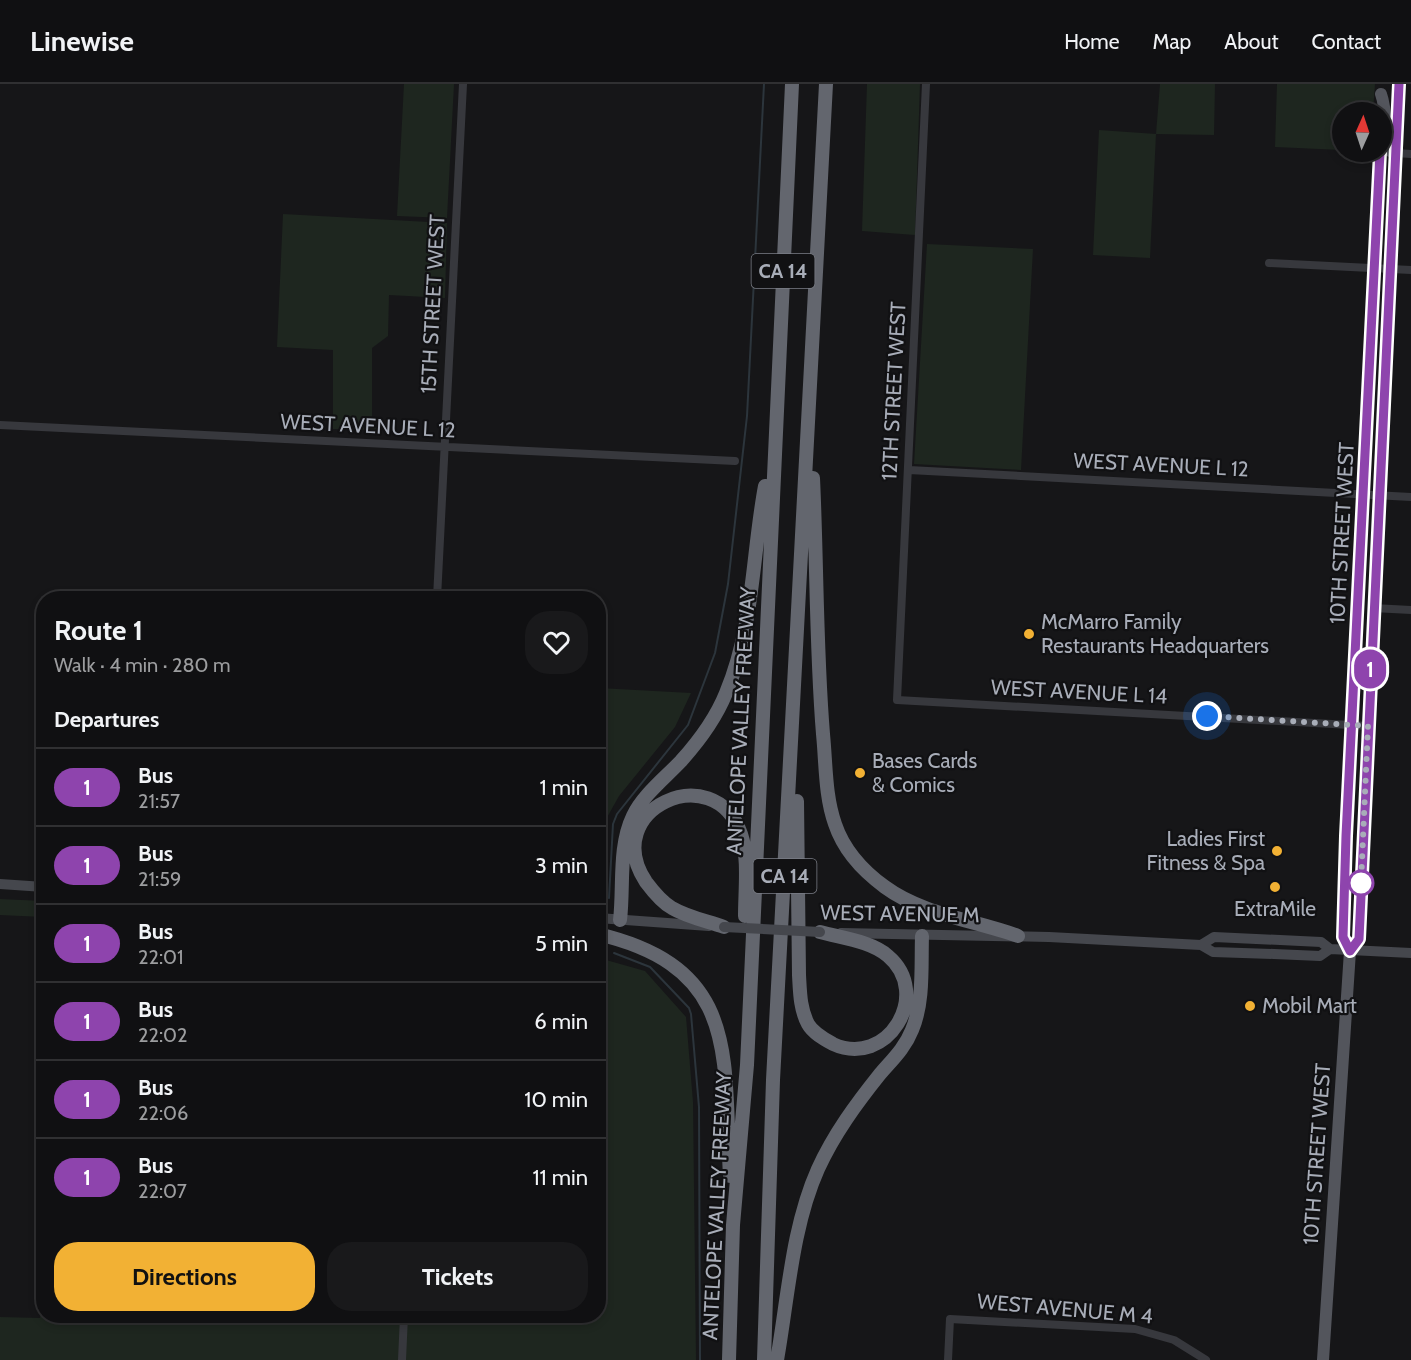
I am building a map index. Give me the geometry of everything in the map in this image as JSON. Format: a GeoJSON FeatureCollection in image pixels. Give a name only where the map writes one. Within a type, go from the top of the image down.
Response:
{"type":"FeatureCollection","features":[{"type":"Feature","properties":{"kind":"highway","name":"ANTELOPE VALLEY FREEWAY"},"geometry":{"type":"LineString","coordinates":[[729,1360],[733,1225],[747,1065],[792,84]]}},
{"type":"Feature","properties":{"kind":"highway","name":"CA 14"},"geometry":{"type":"LineString","coordinates":[[764,1360],[773,1080],[826,84]]}},
{"type":"Feature","properties":{"kind":"highway"},"geometry":{"type":"LineString","coordinates":[[810,392],[820,689],[828,789],[835,825],[851,854],[862,868],[888,889],[927,909],[1018,936]]}},
{"type":"Feature","properties":{"kind":"highway"},"geometry":{"type":"LineString","coordinates":[[620,920],[627,832],[633,816],[642,802],[699,740],[721,705],[735,669],[743,641],[764,488],[774,459]]}},
{"type":"Feature","properties":{"kind":"highway"},"geometry":{"type":"LineString","coordinates":[[795,689],[801,1003],[809,1025],[822,1039],[843,1048],[857,1049],[882,1041],[898,1026],[904,1010],[905,984],[900,969],[888,956],[874,947],[820,932]]}},
{"type":"Feature","properties":{"kind":"highway"},"geometry":{"type":"LineString","coordinates":[[724,927],[670,908],[642,875],[637,862],[636,839],[646,816],[663,802],[684,796],[709,799],[732,817],[741,833],[744,852],[747,1065]]}},
{"type":"Feature","properties":{"kind":"highway"},"geometry":{"type":"LineString","coordinates":[[606,936],[632,942],[666,958],[696,986],[711,1012],[722,1046],[733,1225]]}},
{"type":"Feature","properties":{"kind":"highway"},"geometry":{"type":"LineString","coordinates":[[777,1360],[799,1232],[814,1180],[840,1126],[903,1048],[914,1028],[919,1005],[922,936]]}},
{"type":"Feature","properties":{"kind":"main road","name":"10TH STREET WEST"},"geometry":{"type":"LineString","coordinates":[[1350,951],[1359,939],[1399,84]]}},
{"type":"Feature","properties":{"kind":"main road"},"geometry":{"type":"LineString","coordinates":[[1382,89],[1387,116],[1388,150],[1395,153]]}},
{"type":"Feature","properties":{"kind":"main road","name":"10TH STREET WEST"},"geometry":{"type":"LineString","coordinates":[[1323,1360],[1350,951],[1343,937],[1379,162]]}},
{"type":"Feature","properties":{"kind":"main road"},"geometry":{"type":"LineString","coordinates":[[0,885],[36,887]]}},
{"type":"Feature","properties":{"kind":"main road","name":"WEST AVENUE M"},"geometry":{"type":"LineString","coordinates":[[606,919],[820,932],[922,936],[1018,936],[1201,945],[1213,952],[1320,956],[1330,949],[1411,953]]}},
{"type":"Feature","properties":{"kind":"street","name":"15TH STREET WEST"},"geometry":{"type":"LineString","coordinates":[[437,591],[463,84]]}},
{"type":"Feature","properties":{"kind":"street","name":"12TH STREET WEST"},"geometry":{"type":"LineString","coordinates":[[897,700],[926,84]]}},
{"type":"Feature","properties":{"kind":"street"},"geometry":{"type":"LineString","coordinates":[[1395,153],[1411,154]]}},
{"type":"Feature","properties":{"kind":"street"},"geometry":{"type":"LineString","coordinates":[[1269,263],[1411,270]]}},
{"type":"Feature","properties":{"kind":"street","name":"WEST AVENUE L 12"},"geometry":{"type":"LineString","coordinates":[[0,425],[735,461]]}},
{"type":"Feature","properties":{"kind":"street","name":"WEST AVENUE L 12"},"geometry":{"type":"LineString","coordinates":[[909,470],[1411,497]]}},
{"type":"Feature","properties":{"kind":"street"},"geometry":{"type":"LineString","coordinates":[[1373,608],[1411,610]]}},
{"type":"Feature","properties":{"kind":"street","name":"WEST AVENUE L 14"},"geometry":{"type":"LineString","coordinates":[[897,700],[1368,726]]}},
{"type":"Feature","properties":{"kind":"street","name":"WEST AVENUE M 4"},"geometry":{"type":"LineString","coordinates":[[948,1360],[950,1318],[1135,1329],[1174,1340],[1206,1360]]}},
{"type":"Feature","properties":{"kind":"street"},"geometry":{"type":"LineString","coordinates":[[402,1360],[404,1323]]}},
{"type":"Feature","properties":{"kind":"shaded area"},"geometry":{"type":"Polygon","coordinates":[[[404,84],[454,84],[447,218],[397,216],[404,84]]]}},
{"type":"Feature","properties":{"kind":"shaded area"},"geometry":{"type":"Polygon","coordinates":[[[867,84],[920,84],[915,235],[862,231],[867,84]]]}},
{"type":"Feature","properties":{"kind":"shaded area"},"geometry":{"type":"Polygon","coordinates":[[[1160,84],[1215,84],[1214,135],[1156,134],[1160,84]]]}},
{"type":"Feature","properties":{"kind":"shaded area"},"geometry":{"type":"Polygon","coordinates":[[[1277,84],[1375,84],[1374,102],[1332,102],[1332,150],[1275,147],[1277,84]]]}},
{"type":"Feature","properties":{"kind":"shaded area"},"geometry":{"type":"Polygon","coordinates":[[[1099,130],[1156,134],[1150,258],[1093,255],[1099,130]]]}},
{"type":"Feature","properties":{"kind":"shaded area"},"geometry":{"type":"Polygon","coordinates":[[[283,214],[447,223],[445,298],[389,295],[388,336],[372,348],[372,418],[378,430],[333,429],[333,350],[277,347],[283,214]]]}},
{"type":"Feature","properties":{"kind":"shaded area"},"geometry":{"type":"Polygon","coordinates":[[[927,244],[1033,249],[1021,470],[914,464],[927,244]]]}},
{"type":"Feature","properties":{"kind":"shaded area"},"geometry":{"type":"Polygon","coordinates":[[[606,688],[691,693],[675,727],[619,796],[606,819],[606,688]]]}},
{"type":"Feature","properties":{"kind":"shaded area"},"geometry":{"type":"Polygon","coordinates":[[[0,899],[36,901],[36,917],[0,915],[0,899]]]}},
{"type":"Feature","properties":{"kind":"shaded area"},"geometry":{"type":"Polygon","coordinates":[[[606,960],[645,971],[686,1017],[693,1102],[696,1360],[0,1360],[0,1317],[36,1318],[36,1323],[606,1323],[606,960]]]}},
{"type":"Feature","properties":{"kind":"waterway"},"geometry":{"type":"LineString","coordinates":[[609,898],[613,824],[617,814],[688,725],[715,653],[728,584],[747,416],[764,84]]}},
{"type":"Feature","properties":{"kind":"waterway"},"geometry":{"type":"LineString","coordinates":[[614,953],[650,967],[689,1008],[691,1014],[699,1107],[700,1360]]}},
{"type":"Feature","properties":{"kind":"bus line","name":"1"},"geometry":{"type":"LineString","coordinates":[[1379,162],[1346,836],[1343,937],[1350,951],[1359,939],[1378,486],[1399,84]]}},
{"type":"Feature","properties":{"kind":"place","name":"McMarro Family Restaurants Headquarters"},"geometry":{"type":"Point","coordinates":[1029,634]}},
{"type":"Feature","properties":{"kind":"place","name":"Bases Cards & Comics"},"geometry":{"type":"Point","coordinates":[860,773]}},
{"type":"Feature","properties":{"kind":"place","name":"Ladies First Fitness & Spa"},"geometry":{"type":"Point","coordinates":[1277,851]}},
{"type":"Feature","properties":{"kind":"place","name":"ExtraMile"},"geometry":{"type":"Point","coordinates":[1275,887]}},
{"type":"Feature","properties":{"kind":"place","name":"Mobil Mart"},"geometry":{"type":"Point","coordinates":[1250,1006]}},
{"type":"Feature","properties":{"kind":"route"},"geometry":{"type":"LineString","coordinates":[[1207,716],[1368,726],[1361,883]]}}]}
